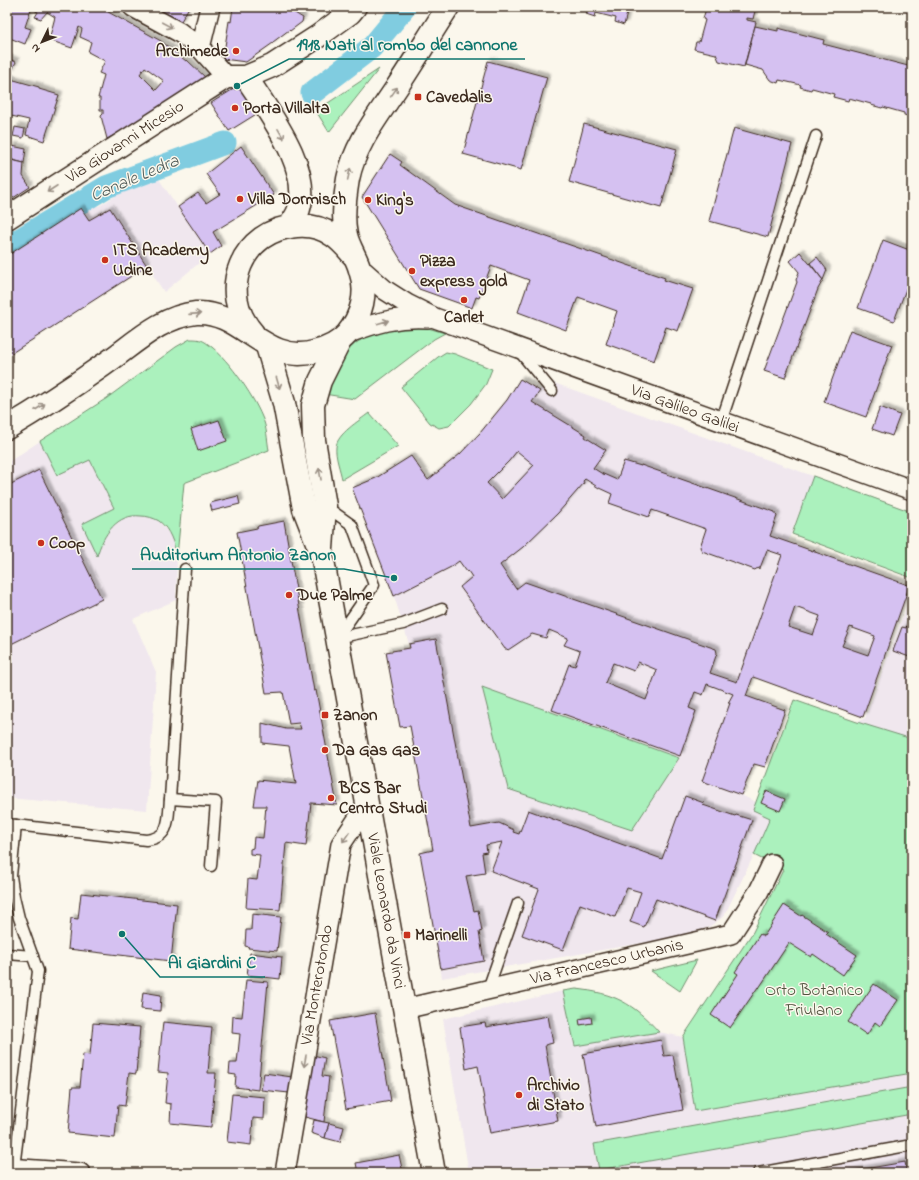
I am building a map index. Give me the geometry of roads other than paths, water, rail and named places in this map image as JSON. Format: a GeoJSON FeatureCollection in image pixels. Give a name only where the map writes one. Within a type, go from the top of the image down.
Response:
{"type":"FeatureCollection","features":[{"type":"Feature","properties":{"kind":"main road","name":"Via Giovanni Micesio"},"geometry":{"type":"LineString","coordinates":[[7,218],[236,77],[264,70],[285,58],[350,13],[355,7]]}},
{"type":"Feature","properties":{"kind":"main road"},"geometry":{"type":"LineString","coordinates":[[322,555],[325,506],[314,440],[313,405],[320,381],[343,337],[355,323],[361,310],[364,295],[363,281],[346,235],[344,205],[348,180],[357,151],[372,124],[448,7]]}},
{"type":"Feature","properties":{"kind":"main road"},"geometry":{"type":"LineString","coordinates":[[236,77],[282,135],[293,155],[300,177],[301,195],[298,213],[289,227]]}},
{"type":"Feature","properties":{"kind":"main road"},"geometry":{"type":"LineString","coordinates":[[322,555],[304,509],[284,403],[267,346],[246,326],[239,311],[236,300],[236,279],[243,258],[262,237],[275,230],[289,227],[304,226],[318,228],[331,234],[343,243],[356,261]]}},
{"type":"Feature","properties":{"kind":"main road"},"geometry":{"type":"LineString","coordinates":[[7,428],[104,366],[158,325],[174,318],[198,313],[218,316],[229,321],[267,346],[280,351],[298,354],[309,354],[323,350],[343,337]]}},
{"type":"Feature","properties":{"kind":"main road","name":"Viale Leonardo da Vinci"},"geometry":{"type":"LineString","coordinates":[[322,555],[434,1173]]}},
{"type":"Feature","properties":{"kind":"street"},"geometry":{"type":"LineString","coordinates":[[132,7],[179,32],[236,77]]}},
{"type":"Feature","properties":{"kind":"street"},"geometry":{"type":"LineString","coordinates":[[200,48],[210,7]]}},
{"type":"Feature","properties":{"kind":"street"},"geometry":{"type":"LineString","coordinates":[[356,261],[384,290],[407,304],[435,318]]}},
{"type":"Feature","properties":{"kind":"street"},"geometry":{"type":"LineString","coordinates":[[343,337],[392,319],[411,317],[435,318]]}},
{"type":"Feature","properties":{"kind":"street","name":"Via Galileo Galilei"},"geometry":{"type":"LineString","coordinates":[[435,318],[912,490]]}},
{"type":"Feature","properties":{"kind":"street","name":"Via Monterotondo"},"geometry":{"type":"LineString","coordinates":[[285,1173],[341,844],[367,805]]}},
{"type":"Feature","properties":{"kind":"street","name":"Via Francesco Urbanis"},"geometry":{"type":"LineString","coordinates":[[404,1008],[731,934],[759,891],[772,864]]}},
{"type":"Feature","properties":{"kind":"street"},"geometry":{"type":"LineString","coordinates":[[10,1168],[80,1173]]}},
{"type":"Feature","properties":{"kind":"lane"},"geometry":{"type":"LineString","coordinates":[[721,422],[816,136]]}},
{"type":"Feature","properties":{"kind":"lane"},"geometry":{"type":"LineString","coordinates":[[517,348],[552,391]]}},
{"type":"Feature","properties":{"kind":"lane"},"geometry":{"type":"LineString","coordinates":[[325,506],[352,525],[374,585],[337,638]]}},
{"type":"Feature","properties":{"kind":"lane"},"geometry":{"type":"LineString","coordinates":[[10,1168],[38,971],[20,918],[13,890],[12,824],[146,840],[155,839],[165,830],[170,799],[185,569]]}},
{"type":"Feature","properties":{"kind":"lane"},"geometry":{"type":"LineString","coordinates":[[337,638],[403,624],[442,609]]}},
{"type":"Feature","properties":{"kind":"lane"},"geometry":{"type":"LineString","coordinates":[[170,799],[216,802],[211,866]]}},
{"type":"Feature","properties":{"kind":"lane"},"geometry":{"type":"LineString","coordinates":[[488,989],[518,903]]}},
{"type":"Feature","properties":{"kind":"lane"},"geometry":{"type":"LineString","coordinates":[[7,954],[32,956]]}},
{"type":"Feature","properties":{"kind":"lane"},"geometry":{"type":"LineString","coordinates":[[758,1173],[912,1145]]}},
{"type":"Feature","properties":{"kind":"waterway","name":"Canale Ledra"},"geometry":{"type":"LineString","coordinates":[[312,93],[372,47],[405,7]]}},
{"type":"Feature","properties":{"kind":"waterway","name":"Canale Ledra"},"geometry":{"type":"LineString","coordinates":[[7,247],[106,187],[225,143]]}},
{"type":"Feature","properties":{"kind":"place","name":"Archimede"},"geometry":{"type":"Point","coordinates":[236,51]}},
{"type":"Feature","properties":{"kind":"place","name":"1918 Nati al rombo del cannone"},"geometry":{"type":"Point","coordinates":[237,86]}},
{"type":"Feature","properties":{"kind":"place","name":"Cavedalis"},"geometry":{"type":"Point","coordinates":[418,97]}},
{"type":"Feature","properties":{"kind":"place","name":"Porta Villalta"},"geometry":{"type":"Point","coordinates":[235,108]}},
{"type":"Feature","properties":{"kind":"place","name":"Villa Dormisch"},"geometry":{"type":"Point","coordinates":[240,199]}},
{"type":"Feature","properties":{"kind":"place","name":"King's"},"geometry":{"type":"Point","coordinates":[368,200]}},
{"type":"Feature","properties":{"kind":"place","name":"ITS Academy Udine"},"geometry":{"type":"Point","coordinates":[105,260]}},
{"type":"Feature","properties":{"kind":"place","name":"Pizza express gold"},"geometry":{"type":"Point","coordinates":[412,271]}},
{"type":"Feature","properties":{"kind":"place","name":"Carlet"},"geometry":{"type":"Point","coordinates":[464,300]}},
{"type":"Feature","properties":{"kind":"place","name":"Coop"},"geometry":{"type":"Point","coordinates":[41,543]}},
{"type":"Feature","properties":{"kind":"place","name":"Auditorium Antonio Zanon"},"geometry":{"type":"Point","coordinates":[394,578]}},
{"type":"Feature","properties":{"kind":"place","name":"Due Palme"},"geometry":{"type":"Point","coordinates":[289,595]}},
{"type":"Feature","properties":{"kind":"place","name":"Zanon"},"geometry":{"type":"Point","coordinates":[325,715]}},
{"type":"Feature","properties":{"kind":"place","name":"Da Gas Gas"},"geometry":{"type":"Point","coordinates":[325,750]}},
{"type":"Feature","properties":{"kind":"place","name":"BCS Bar Centro Studi"},"geometry":{"type":"Point","coordinates":[331,798]}},
{"type":"Feature","properties":{"kind":"place","name":"Ai Giardini C"},"geometry":{"type":"Point","coordinates":[122,934]}},
{"type":"Feature","properties":{"kind":"place","name":"Marinelli"},"geometry":{"type":"Point","coordinates":[407,935]}},
{"type":"Feature","properties":{"kind":"place","name":"Archivio di Stato"},"geometry":{"type":"Point","coordinates":[519,1095]}},
{"type":"Feature","properties":{"kind":"park label","name":"Orto Botanico Friulano"},"geometry":{"type":"Point","coordinates":[814,1000]}}]}
